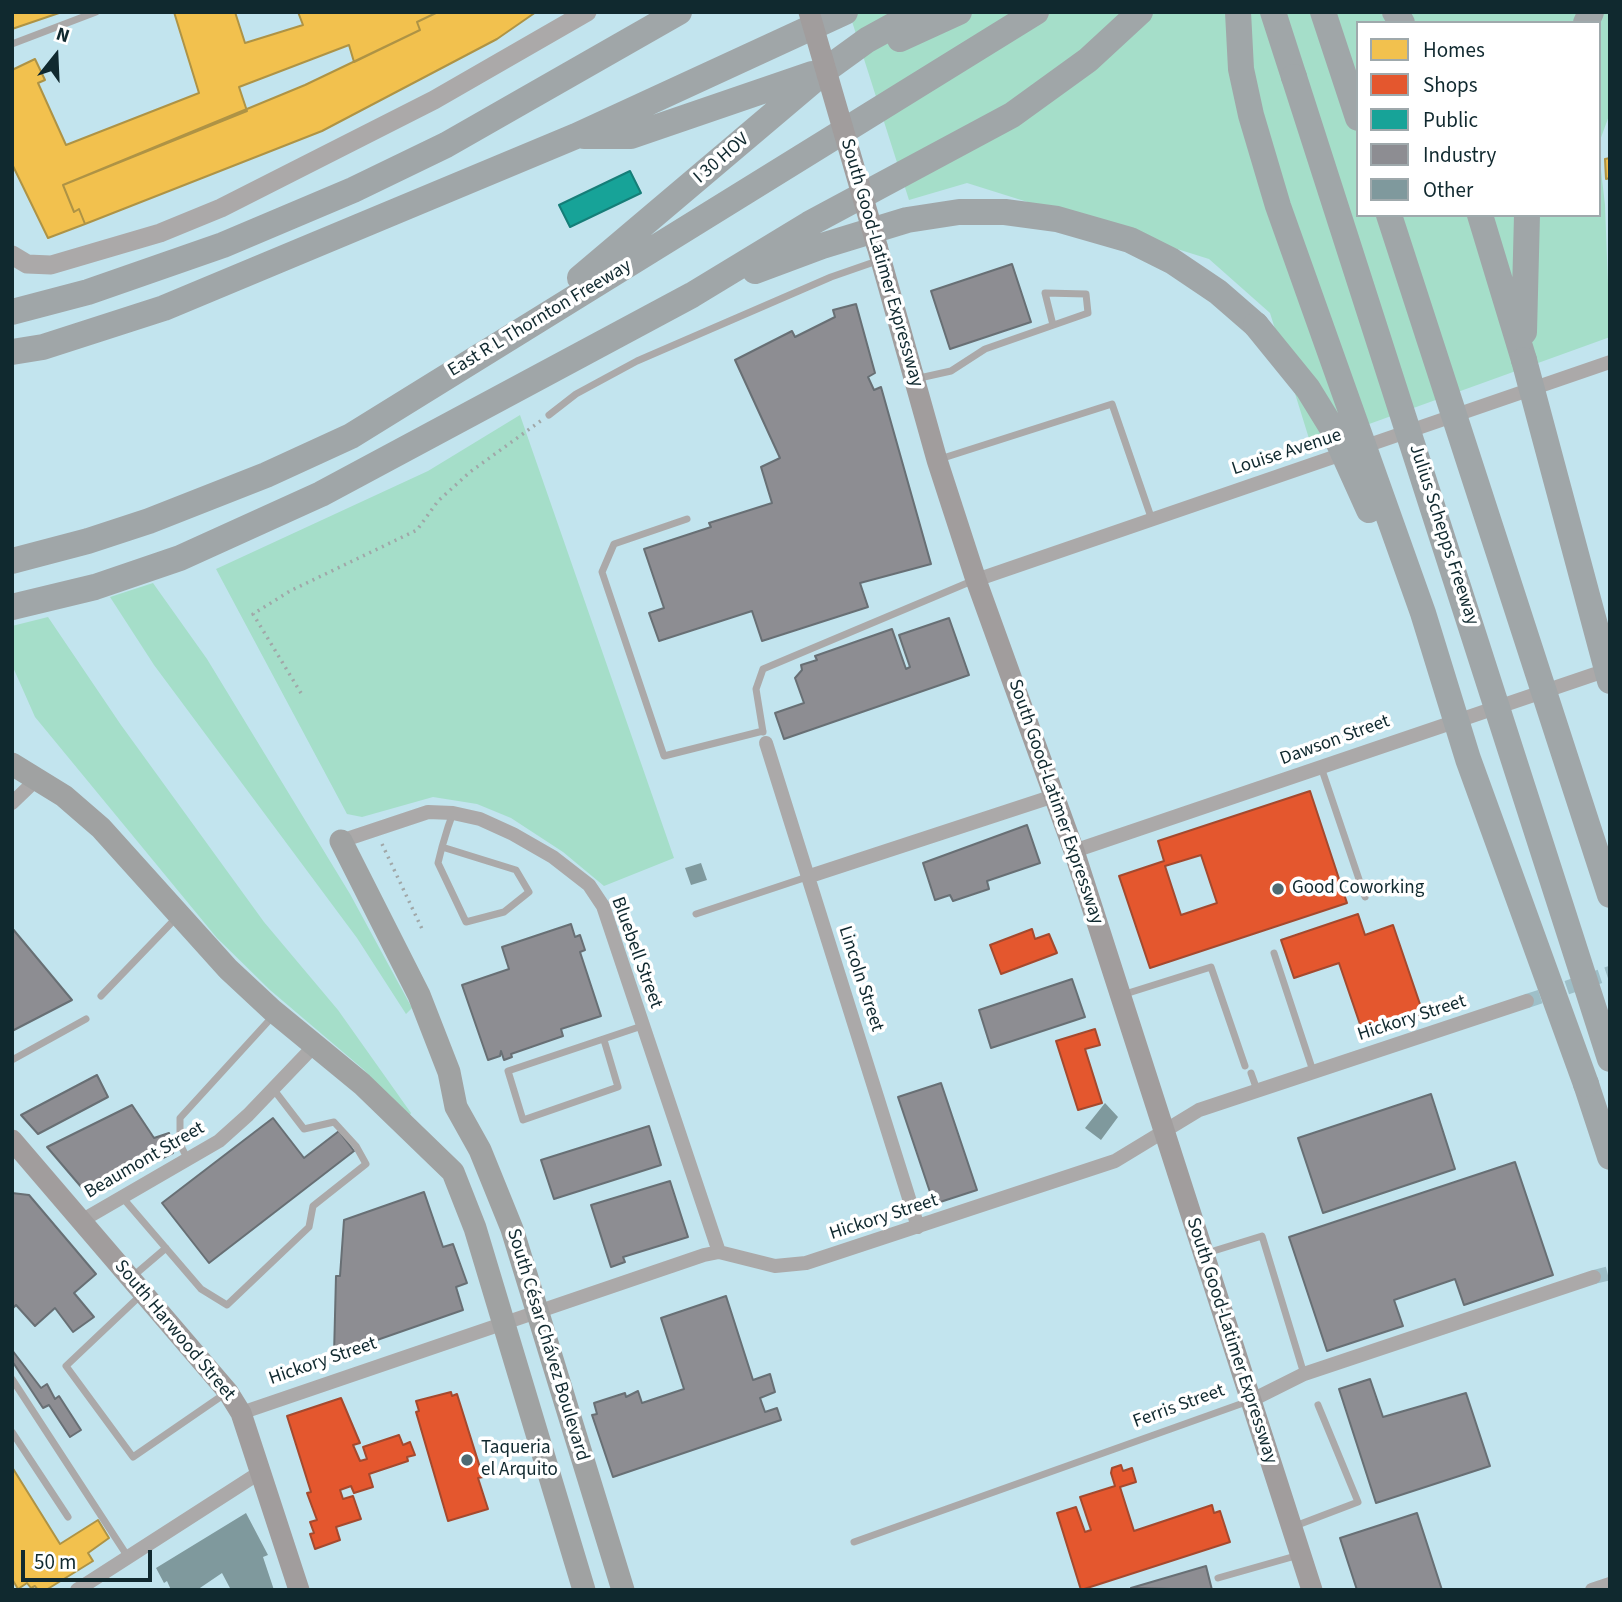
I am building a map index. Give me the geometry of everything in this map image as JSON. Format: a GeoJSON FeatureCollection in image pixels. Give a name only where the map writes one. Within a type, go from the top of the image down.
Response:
{"type":"FeatureCollection","features":[{"type":"Feature","properties":{"kind":"highway"},"geometry":{"type":"LineString","coordinates":[[624,45],[667,12]]}},
{"type":"Feature","properties":{"kind":"highway"},"geometry":{"type":"LineString","coordinates":[[12,312],[88,292],[223,245],[353,190],[446,145],[679,12]]}},
{"type":"Feature","properties":{"kind":"highway"},"geometry":{"type":"LineString","coordinates":[[12,352],[43,347],[164,308],[576,136],[845,12]]}},
{"type":"Feature","properties":{"kind":"highway","name":"I 30 HOV"},"geometry":{"type":"LineString","coordinates":[[502,341],[616,249],[827,69],[867,40],[918,12]]}},
{"type":"Feature","properties":{"kind":"highway","name":"I 30 HOV"},"geometry":{"type":"LineString","coordinates":[[576,136],[631,136],[827,69],[959,12]]}},
{"type":"Feature","properties":{"kind":"highway","name":"East R L Thornton Freeway"},"geometry":{"type":"LineString","coordinates":[[12,561],[88,541],[149,521],[266,475],[351,436],[1036,12]]}},
{"type":"Feature","properties":{"kind":"highway"},"geometry":{"type":"LineString","coordinates":[[12,607],[95,587],[180,558],[321,494],[692,295],[809,224],[1012,115],[1088,60],[1140,12]]}},
{"type":"Feature","properties":{"kind":"highway"},"geometry":{"type":"LineString","coordinates":[[1238,12],[1241,69],[1264,160],[1423,612],[1468,759],[1610,1157]]}},
{"type":"Feature","properties":{"kind":"highway","name":"Julius Schepps Freeway"},"geometry":{"type":"LineString","coordinates":[[1273,12],[1610,1059]]}},
{"type":"Feature","properties":{"kind":"highway"},"geometry":{"type":"LineString","coordinates":[[1323,12],[1356,112]]}},
{"type":"Feature","properties":{"kind":"highway"},"geometry":{"type":"LineString","coordinates":[[692,295],[821,246],[907,220],[960,212],[1005,212],[1057,219],[1130,240],[1172,261],[1217,292],[1256,325],[1308,389],[1332,428],[1366,504],[1408,617],[1468,759]]}},
{"type":"Feature","properties":{"kind":"highway"},"geometry":{"type":"LineString","coordinates":[[1390,217],[1610,895]]}},
{"type":"Feature","properties":{"kind":"highway"},"geometry":{"type":"LineString","coordinates":[[1481,217],[1524,360],[1610,681]]}},
{"type":"Feature","properties":{"kind":"highway"},"geometry":{"type":"LineString","coordinates":[[1524,360],[1524,247],[1527,217]]}},
{"type":"Feature","properties":{"kind":"main road","name":"South Good-Latimer Expressway"},"geometry":{"type":"LineString","coordinates":[[809,12],[937,460],[976,580],[1074,851],[1122,996],[1311,1590]]}},
{"type":"Feature","properties":{"kind":"main road"},"geometry":{"type":"LineString","coordinates":[[12,764],[64,796],[101,828],[228,970],[316,1045]]}},
{"type":"Feature","properties":{"kind":"main road","name":"South César Chávez Boulevard"},"geometry":{"type":"LineString","coordinates":[[341,841],[419,995],[449,1072],[456,1107],[480,1150],[512,1229],[535,1311],[623,1590]]}},
{"type":"Feature","properties":{"kind":"main road","name":"South César Chávez Boulevard"},"geometry":{"type":"LineString","coordinates":[[316,1045],[453,1172],[475,1228],[578,1588]]}},
{"type":"Feature","properties":{"kind":"main road","name":"South Harwood Street"},"geometry":{"type":"LineString","coordinates":[[15,1148],[228,1392],[242,1413],[299,1590]]}},
{"type":"Feature","properties":{"kind":"street"},"geometry":{"type":"LineString","coordinates":[[12,255],[27,264],[51,265],[160,233],[221,208],[434,100],[587,12]]}},
{"type":"Feature","properties":{"kind":"street","name":"Louise Avenue"},"geometry":{"type":"LineString","coordinates":[[976,580],[1151,517],[1310,467],[1610,362]]}},
{"type":"Feature","properties":{"kind":"street","name":"Dawson Street"},"geometry":{"type":"LineString","coordinates":[[1074,851],[1610,669]]}},
{"type":"Feature","properties":{"kind":"street","name":"Lincoln Street"},"geometry":{"type":"LineString","coordinates":[[764,737],[918,1227]]}},
{"type":"Feature","properties":{"kind":"street"},"geometry":{"type":"LineString","coordinates":[[12,803],[37,779]]}},
{"type":"Feature","properties":{"kind":"street"},"geometry":{"type":"LineString","coordinates":[[807,877],[1054,796]]}},
{"type":"Feature","properties":{"kind":"street","name":"Bluebell Street"},"geometry":{"type":"LineString","coordinates":[[341,841],[428,812],[453,813],[480,819],[513,834],[553,857],[589,885],[603,906],[719,1252]]}},
{"type":"Feature","properties":{"kind":"street","name":"Hickory Street"},"geometry":{"type":"LineString","coordinates":[[242,1413],[704,1255],[719,1252],[759,1263],[791,1266],[918,1227],[1115,1161],[1199,1110],[1527,1001]]}},
{"type":"Feature","properties":{"kind":"street","name":"Beaumont Street"},"geometry":{"type":"LineString","coordinates":[[81,1221],[219,1141],[274,1090],[316,1045]]}},
{"type":"Feature","properties":{"kind":"street","name":"Ferris Street"},"geometry":{"type":"LineString","coordinates":[[1250,1401],[1304,1374],[1594,1278]]}},
{"type":"Feature","properties":{"kind":"street"},"geometry":{"type":"LineString","coordinates":[[77,1590],[262,1471]]}},
{"type":"Feature","properties":{"kind":"street"},"geometry":{"type":"LineString","coordinates":[[1592,1590],[1610,1584]]}},
{"type":"Feature","properties":{"kind":"lane"},"geometry":{"type":"LineString","coordinates":[[12,44],[96,12]]}},
{"type":"Feature","properties":{"kind":"lane"},"geometry":{"type":"LineString","coordinates":[[549,415],[576,394],[637,361],[831,277],[879,253]]}},
{"type":"Feature","properties":{"kind":"lane"},"geometry":{"type":"LineString","coordinates":[[914,379],[951,371],[985,349],[1088,313],[1086,295],[1045,293],[1052,325]]}},
{"type":"Feature","properties":{"kind":"lane"},"geometry":{"type":"LineString","coordinates":[[937,460],[1112,404],[1151,517]]}},
{"type":"Feature","properties":{"kind":"lane"},"geometry":{"type":"LineString","coordinates":[[687,519],[614,544],[602,572],[664,756],[764,737],[756,689],[763,669],[976,580]]}},
{"type":"Feature","properties":{"kind":"lane"},"geometry":{"type":"LineString","coordinates":[[1321,767],[1365,897]]}},
{"type":"Feature","properties":{"kind":"lane"},"geometry":{"type":"LineString","coordinates":[[442,847],[516,870],[528,892],[504,912],[466,922],[438,863],[442,847],[453,813]]}},
{"type":"Feature","properties":{"kind":"lane"},"geometry":{"type":"LineString","coordinates":[[696,914],[807,877]]}},
{"type":"Feature","properties":{"kind":"lane"},"geometry":{"type":"LineString","coordinates":[[101,996],[178,916]]}},
{"type":"Feature","properties":{"kind":"lane"},"geometry":{"type":"LineString","coordinates":[[1274,953],[1313,1072]]}},
{"type":"Feature","properties":{"kind":"lane"},"geometry":{"type":"LineString","coordinates":[[1122,996],[1211,967],[1245,1066]]}},
{"type":"Feature","properties":{"kind":"lane"},"geometry":{"type":"LineString","coordinates":[[188,1161],[180,1144],[180,1118],[276,1013]]}},
{"type":"Feature","properties":{"kind":"lane"},"geometry":{"type":"LineString","coordinates":[[12,1060],[86,1019]]}},
{"type":"Feature","properties":{"kind":"lane"},"geometry":{"type":"LineString","coordinates":[[604,1040],[618,1087],[523,1120],[509,1071],[642,1026]]}},
{"type":"Feature","properties":{"kind":"lane"},"geometry":{"type":"LineString","coordinates":[[1251,1073],[1257,1090]]}},
{"type":"Feature","properties":{"kind":"lane"},"geometry":{"type":"LineString","coordinates":[[122,1196],[201,1289],[227,1305],[309,1227],[313,1206],[366,1164],[356,1146],[334,1122],[304,1129],[274,1090]]}},
{"type":"Feature","properties":{"kind":"lane"},"geometry":{"type":"LineString","coordinates":[[1203,1254],[1262,1236],[1304,1374]]}},
{"type":"Feature","properties":{"kind":"lane"},"geometry":{"type":"LineString","coordinates":[[166,1248],[66,1366],[133,1457],[228,1392]]}},
{"type":"Feature","properties":{"kind":"lane"},"geometry":{"type":"LineString","coordinates":[[12,1379],[128,1557]]}},
{"type":"Feature","properties":{"kind":"lane","name":"Ferris Street"},"geometry":{"type":"LineString","coordinates":[[854,1542],[1250,1401]]}},
{"type":"Feature","properties":{"kind":"lane"},"geometry":{"type":"LineString","coordinates":[[1291,1528],[1358,1502],[1318,1405]]}},
{"type":"Feature","properties":{"kind":"lane"},"geometry":{"type":"LineString","coordinates":[[12,1432],[68,1517]]}},
{"type":"Feature","properties":{"kind":"lane"},"geometry":{"type":"LineString","coordinates":[[1218,1578],[1300,1555]]}},
{"type":"Feature","properties":{"kind":"path"},"geometry":{"type":"LineString","coordinates":[[302,692],[253,614],[290,591],[417,530],[438,501],[470,472],[549,415]]}},
{"type":"Feature","properties":{"kind":"path"},"geometry":{"type":"LineString","coordinates":[[375,829],[423,931]]}},
{"type":"Feature","properties":{"kind":"green space"},"geometry":{"type":"Polygon","coordinates":[[[849,12],[1610,12],[1610,113],[1601,138],[1601,21],[1356,21],[1356,217],[1601,217],[1601,170],[1605,205],[1610,337],[1311,445],[1270,313],[1209,259],[967,183],[909,200],[849,12]]]}},
{"type":"Feature","properties":{"kind":"green space"},"geometry":{"type":"Polygon","coordinates":[[[520,415],[674,858],[604,886],[563,852],[511,818],[477,804],[433,797],[362,817],[347,814],[216,569],[428,471],[520,415]]]}},
{"type":"Feature","properties":{"kind":"green space"},"geometry":{"type":"Polygon","coordinates":[[[153,583],[207,659],[350,894],[412,1008],[406,1014],[357,938],[154,665],[110,597],[153,583]]]}},
{"type":"Feature","properties":{"kind":"green space"},"geometry":{"type":"Polygon","coordinates":[[[48,617],[121,725],[264,922],[338,1010],[411,1113],[409,1117],[363,1069],[270,990],[217,938],[35,717],[12,665],[12,626],[48,617]]]}},
{"type":"Feature","properties":{"kind":"building: Homes"},"geometry":{"type":"Polygon","coordinates":[[[12,12],[62,12],[12,29],[12,12]]]}},
{"type":"Feature","properties":{"kind":"building: Homes"},"geometry":{"type":"Polygon","coordinates":[[[174,12],[235,12],[245,43],[303,25],[298,12],[438,12],[417,22],[420,30],[354,62],[349,45],[239,87],[247,111],[63,185],[74,212],[79,209],[85,224],[48,238],[12,164],[12,70],[35,59],[45,80],[38,83],[66,145],[199,93],[174,12]]]}},
{"type":"Feature","properties":{"kind":"building: Homes"},"geometry":{"type":"Polygon","coordinates":[[[438,12],[536,12],[497,39],[322,131],[85,224],[79,209],[74,212],[63,185],[305,85],[420,30],[417,22],[438,12]]]}},
{"type":"Feature","properties":{"kind":"building: Homes"},"geometry":{"type":"Polygon","coordinates":[[[1610,158],[1610,178],[1606,179],[1605,159],[1610,158]]]}},
{"type":"Feature","properties":{"kind":"building: Homes"},"geometry":{"type":"Polygon","coordinates":[[[12,1467],[60,1544],[98,1520],[109,1538],[88,1553],[93,1561],[46,1590],[38,1590],[35,1586],[31,1588],[27,1583],[18,1589],[12,1579],[12,1467]]]}},
{"type":"Feature","properties":{"kind":"building: Shops","name":"Good Coworking"},"geometry":{"type":"Polygon","coordinates":[[[1310,791],[1347,903],[1150,968],[1119,876],[1164,861],[1158,841],[1310,791]],[[1201,855],[1165,866],[1181,915],[1217,903],[1201,855]]]}},
{"type":"Feature","properties":{"kind":"building: Shops"},"geometry":{"type":"Polygon","coordinates":[[[1358,914],[1365,935],[1393,925],[1423,1013],[1363,1033],[1339,963],[1294,978],[1281,940],[1358,914]]]}},
{"type":"Feature","properties":{"kind":"building: Shops"},"geometry":{"type":"Polygon","coordinates":[[[1032,929],[1035,939],[1049,934],[1057,953],[1001,974],[990,945],[1032,929]]]}},
{"type":"Feature","properties":{"kind":"building: Shops"},"geometry":{"type":"Polygon","coordinates":[[[1095,1029],[1100,1045],[1085,1049],[1102,1103],[1078,1110],[1056,1041],[1095,1029]]]}},
{"type":"Feature","properties":{"kind":"building: Shops"},"geometry":{"type":"Polygon","coordinates":[[[451,1392],[452,1396],[457,1394],[483,1477],[478,1478],[488,1509],[448,1521],[416,1412],[419,1411],[416,1401],[451,1392]]]}},
{"type":"Feature","properties":{"kind":"building: Shops"},"geometry":{"type":"Polygon","coordinates":[[[341,1398],[360,1443],[353,1445],[360,1461],[367,1459],[363,1447],[399,1435],[403,1445],[410,1442],[415,1455],[407,1457],[408,1461],[369,1474],[373,1487],[354,1493],[351,1486],[340,1490],[343,1499],[353,1496],[361,1519],[336,1527],[340,1540],[315,1549],[310,1534],[314,1533],[310,1522],[317,1520],[307,1493],[311,1492],[287,1416],[341,1398]]]}},
{"type":"Feature","properties":{"kind":"building: Shops"},"geometry":{"type":"Polygon","coordinates":[[[1121,1465],[1123,1471],[1132,1468],[1136,1482],[1120,1487],[1134,1531],[1212,1505],[1214,1513],[1220,1511],[1230,1542],[1081,1590],[1057,1513],[1076,1507],[1085,1532],[1091,1530],[1080,1497],[1115,1486],[1112,1468],[1121,1465]]]}},
{"type":"Feature","properties":{"kind":"building: Public"},"geometry":{"type":"Polygon","coordinates":[[[630,171],[641,193],[570,227],[559,205],[630,171]]]}},
{"type":"Feature","properties":{"kind":"building: Industry"},"geometry":{"type":"Polygon","coordinates":[[[1012,264],[1031,322],[950,349],[931,291],[1012,264]]]}},
{"type":"Feature","properties":{"kind":"building: Industry"},"geometry":{"type":"Polygon","coordinates":[[[856,304],[875,373],[868,377],[874,390],[881,387],[931,564],[860,583],[868,607],[762,641],[752,611],[659,641],[649,613],[664,608],[644,549],[711,527],[709,523],[772,503],[761,467],[780,458],[735,360],[792,331],[795,337],[835,317],[833,310],[856,304]]]}},
{"type":"Feature","properties":{"kind":"building: Industry"},"geometry":{"type":"Polygon","coordinates":[[[949,618],[969,675],[784,739],[775,713],[804,703],[795,678],[802,670],[801,665],[817,660],[815,656],[892,629],[906,669],[910,667],[899,635],[949,618]]]}},
{"type":"Feature","properties":{"kind":"building: Industry"},"geometry":{"type":"Polygon","coordinates":[[[1027,825],[1040,863],[987,881],[989,889],[953,901],[950,895],[935,900],[923,863],[1027,825]]]}},
{"type":"Feature","properties":{"kind":"building: Industry"},"geometry":{"type":"Polygon","coordinates":[[[571,924],[575,937],[580,935],[585,950],[580,952],[601,1016],[561,1029],[563,1036],[511,1054],[512,1057],[504,1060],[501,1051],[500,1056],[488,1060],[462,985],[509,969],[502,947],[571,924]]]}},
{"type":"Feature","properties":{"kind":"building: Industry"},"geometry":{"type":"Polygon","coordinates":[[[12,928],[72,1000],[12,1031],[12,928]]]}},
{"type":"Feature","properties":{"kind":"building: Industry"},"geometry":{"type":"Polygon","coordinates":[[[1072,979],[1085,1017],[991,1048],[979,1010],[1072,979]]]}},
{"type":"Feature","properties":{"kind":"building: Industry"},"geometry":{"type":"Polygon","coordinates":[[[97,1075],[108,1097],[38,1134],[21,1115],[97,1075]]]}},
{"type":"Feature","properties":{"kind":"building: Industry"},"geometry":{"type":"Polygon","coordinates":[[[941,1083],[977,1190],[934,1204],[898,1097],[941,1083]]]}},
{"type":"Feature","properties":{"kind":"building: Industry"},"geometry":{"type":"Polygon","coordinates":[[[1431,1094],[1455,1169],[1323,1213],[1298,1138],[1431,1094]]]}},
{"type":"Feature","properties":{"kind":"building: Industry"},"geometry":{"type":"Polygon","coordinates":[[[132,1105],[154,1138],[169,1133],[173,1153],[88,1195],[47,1147],[132,1105]]]}},
{"type":"Feature","properties":{"kind":"building: Industry"},"geometry":{"type":"Polygon","coordinates":[[[273,1118],[304,1158],[339,1131],[354,1151],[209,1263],[162,1203],[273,1118]]]}},
{"type":"Feature","properties":{"kind":"building: Industry"},"geometry":{"type":"Polygon","coordinates":[[[649,1126],[661,1165],[554,1199],[541,1160],[649,1126]]]}},
{"type":"Feature","properties":{"kind":"building: Industry"},"geometry":{"type":"Polygon","coordinates":[[[1515,1162],[1553,1275],[1464,1305],[1455,1279],[1394,1300],[1403,1326],[1327,1351],[1289,1237],[1515,1162]]]}},
{"type":"Feature","properties":{"kind":"building: Industry"},"geometry":{"type":"Polygon","coordinates":[[[670,1181],[688,1237],[623,1257],[625,1262],[611,1267],[591,1205],[670,1181]]]}},
{"type":"Feature","properties":{"kind":"building: Industry"},"geometry":{"type":"Polygon","coordinates":[[[424,1192],[443,1247],[453,1244],[467,1283],[456,1287],[463,1310],[334,1355],[336,1276],[340,1276],[344,1220],[424,1192]]]}},
{"type":"Feature","properties":{"kind":"building: Industry"},"geometry":{"type":"Polygon","coordinates":[[[12,1193],[29,1195],[96,1274],[74,1293],[94,1317],[73,1332],[55,1308],[35,1326],[16,1305],[12,1309],[12,1193]]]}},
{"type":"Feature","properties":{"kind":"building: Industry"},"geometry":{"type":"Polygon","coordinates":[[[726,1296],[753,1380],[770,1374],[775,1392],[760,1398],[765,1412],[777,1408],[781,1420],[613,1477],[592,1415],[597,1414],[594,1403],[625,1393],[626,1397],[638,1391],[642,1403],[684,1389],[661,1318],[726,1296]]]}},
{"type":"Feature","properties":{"kind":"building: Industry"},"geometry":{"type":"Polygon","coordinates":[[[12,1350],[41,1388],[47,1384],[55,1399],[59,1396],[81,1430],[70,1437],[49,1405],[43,1408],[12,1361],[12,1350]]]}},
{"type":"Feature","properties":{"kind":"building: Industry"},"geometry":{"type":"Polygon","coordinates":[[[1370,1379],[1383,1417],[1466,1393],[1490,1466],[1376,1503],[1339,1389],[1370,1379]]]}},
{"type":"Feature","properties":{"kind":"building: Industry"},"geometry":{"type":"Polygon","coordinates":[[[1417,1513],[1442,1590],[1357,1590],[1340,1538],[1417,1513]]]}},
{"type":"Feature","properties":{"kind":"building: Industry"},"geometry":{"type":"Polygon","coordinates":[[[1206,1566],[1212,1590],[1131,1588],[1206,1566]]]}},
{"type":"Feature","properties":{"kind":"building: Other"},"geometry":{"type":"Polygon","coordinates":[[[701,863],[707,880],[691,885],[685,868],[701,863]]]}},
{"type":"Feature","properties":{"kind":"building: Other"},"geometry":{"type":"Polygon","coordinates":[[[1105,1103],[1118,1117],[1101,1140],[1085,1128],[1105,1103]]]}},
{"type":"Feature","properties":{"kind":"building: Other"},"geometry":{"type":"Polygon","coordinates":[[[246,1513],[268,1555],[263,1557],[274,1590],[231,1590],[222,1573],[197,1590],[171,1590],[167,1581],[164,1583],[156,1568],[246,1513]]]}},
{"type":"Feature","properties":{"kind":"tunnel"},"geometry":{"type":"LineString","coordinates":[[1527,1001],[1610,973]]}},
{"type":"Feature","properties":{"kind":"tunnel"},"geometry":{"type":"LineString","coordinates":[[1594,1277],[1610,1273]]}},
{"type":"Feature","properties":{"kind":"place","name":"Good Coworking"},"geometry":{"type":"Point","coordinates":[1278,889]}},
{"type":"Feature","properties":{"kind":"place","name":"Taqueria el Arquito"},"geometry":{"type":"Point","coordinates":[467,1460]}}]}
